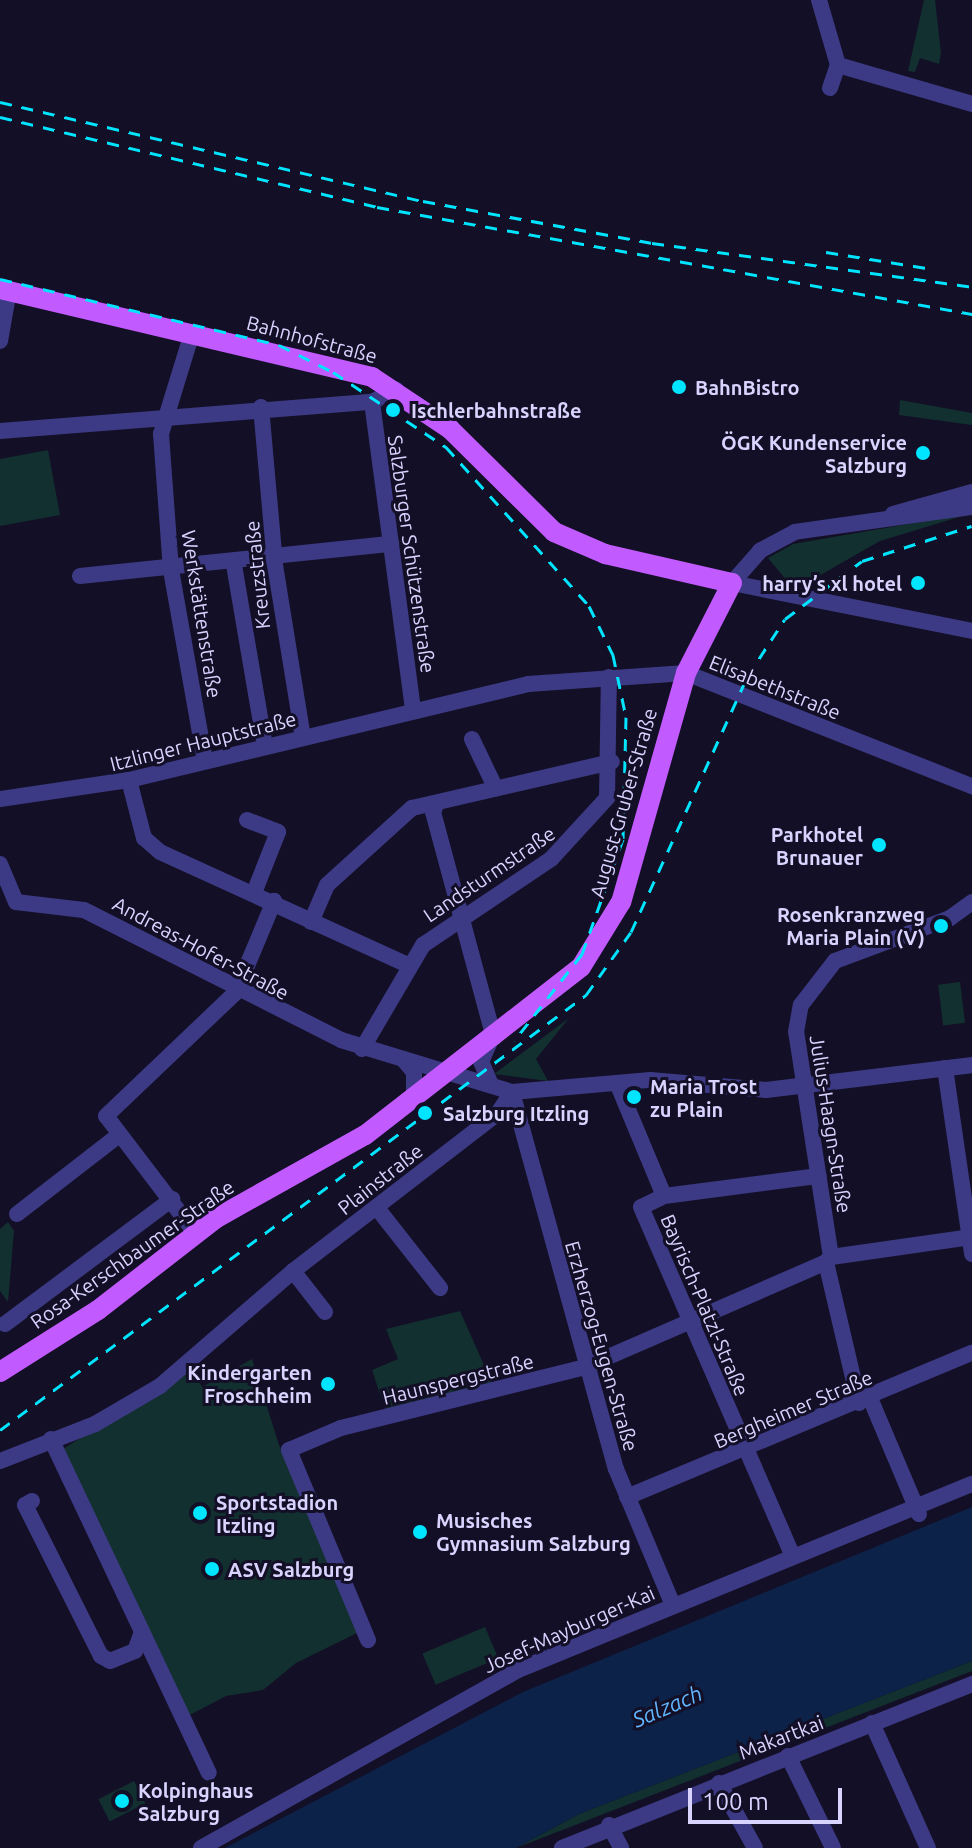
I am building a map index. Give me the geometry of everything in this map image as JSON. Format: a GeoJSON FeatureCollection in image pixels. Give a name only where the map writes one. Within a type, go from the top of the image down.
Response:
{"type":"FeatureCollection","features":[{"type":"Feature","properties":{"kind":"main road","name":"Bahnhofstraße"},"geometry":{"type":"LineString","coordinates":[[5,289],[192,333],[373,392],[396,389],[468,445],[546,526],[605,554],[732,583]]}},
{"type":"Feature","properties":{"kind":"main road","name":"August-Gruber-Straße"},"geometry":{"type":"LineString","coordinates":[[451,1070],[563,985],[614,918],[686,673],[732,583]]}},
{"type":"Feature","properties":{"kind":"main road","name":"Rosa-Kerschbaumer-Straße"},"geometry":{"type":"LineString","coordinates":[[0,1372],[196,1234],[344,1149],[451,1070]]}},
{"type":"Feature","properties":{"kind":"street"},"geometry":{"type":"LineString","coordinates":[[819,0],[838,65],[830,88]]}},
{"type":"Feature","properties":{"kind":"street"},"geometry":{"type":"LineString","coordinates":[[838,65],[972,104]]}},
{"type":"Feature","properties":{"kind":"street"},"geometry":{"type":"LineString","coordinates":[[0,341],[5,289]]}},
{"type":"Feature","properties":{"kind":"street","name":"Werkstättenstraße"},"geometry":{"type":"LineString","coordinates":[[192,333],[161,434],[171,570],[205,760]]}},
{"type":"Feature","properties":{"kind":"street"},"geometry":{"type":"LineString","coordinates":[[0,431],[168,417],[373,392]]}},
{"type":"Feature","properties":{"kind":"street","name":"Salzburger Schützenstraße"},"geometry":{"type":"LineString","coordinates":[[373,392],[413,710]]}},
{"type":"Feature","properties":{"kind":"street","name":"Kreuzstraße"},"geometry":{"type":"LineString","coordinates":[[261,407],[274,560],[303,737]]}},
{"type":"Feature","properties":{"kind":"street"},"geometry":{"type":"LineString","coordinates":[[891,515],[972,492]]}},
{"type":"Feature","properties":{"kind":"street"},"geometry":{"type":"LineString","coordinates":[[972,507],[891,515],[795,532],[757,554],[732,583],[972,631]]}},
{"type":"Feature","properties":{"kind":"street"},"geometry":{"type":"LineString","coordinates":[[80,576],[234,565],[391,544]]}},
{"type":"Feature","properties":{"kind":"street"},"geometry":{"type":"LineString","coordinates":[[757,554],[766,590]]}},
{"type":"Feature","properties":{"kind":"street"},"geometry":{"type":"LineString","coordinates":[[234,565],[265,746]]}},
{"type":"Feature","properties":{"kind":"street","name":"Elisabethstraße"},"geometry":{"type":"LineString","coordinates":[[413,710],[528,684],[686,673],[972,786]]}},
{"type":"Feature","properties":{"kind":"street","name":"Landsturmstraße"},"geometry":{"type":"LineString","coordinates":[[362,1049],[406,964],[460,915],[579,835],[607,798],[612,762],[609,677]]}},
{"type":"Feature","properties":{"kind":"street","name":"Itzlinger Hauptstraße"},"geometry":{"type":"LineString","coordinates":[[0,799],[129,780],[413,710]]}},
{"type":"Feature","properties":{"kind":"street"},"geometry":{"type":"LineString","coordinates":[[472,739],[496,789]]}},
{"type":"Feature","properties":{"kind":"street"},"geometry":{"type":"LineString","coordinates":[[311,922],[327,885],[389,822],[437,803],[612,762]]}},
{"type":"Feature","properties":{"kind":"street"},"geometry":{"type":"LineString","coordinates":[[129,780],[144,838],[311,922],[406,964]]}},
{"type":"Feature","properties":{"kind":"street"},"geometry":{"type":"LineString","coordinates":[[437,803],[460,915],[492,1039],[481,1062],[491,1085]]}},
{"type":"Feature","properties":{"kind":"street"},"geometry":{"type":"LineString","coordinates":[[247,820],[278,832],[254,893]]}},
{"type":"Feature","properties":{"kind":"street","name":"Andreas-Hofer-Straße"},"geometry":{"type":"LineString","coordinates":[[0,864],[16,902],[84,910],[236,992],[362,1049],[451,1070],[512,1092]]}},
{"type":"Feature","properties":{"kind":"street"},"geometry":{"type":"LineString","coordinates":[[196,1234],[106,1116],[236,992],[274,901]]}},
{"type":"Feature","properties":{"kind":"street","name":"Julius-Haagn-Straße"},"geometry":{"type":"LineString","coordinates":[[917,1511],[865,1400],[828,1260],[819,1176],[796,1032],[811,983],[835,961],[950,918],[972,902]]}},
{"type":"Feature","properties":{"kind":"street"},"geometry":{"type":"LineString","coordinates":[[403,1059],[414,1072],[414,1099]]}},
{"type":"Feature","properties":{"kind":"street"},"geometry":{"type":"LineString","coordinates":[[512,1092],[617,1083],[805,1087],[972,1065]]}},
{"type":"Feature","properties":{"kind":"street"},"geometry":{"type":"LineString","coordinates":[[945,1068],[971,1243]]}},
{"type":"Feature","properties":{"kind":"street","name":"Bayrisch-Platzl-Straße"},"geometry":{"type":"LineString","coordinates":[[617,1083],[664,1196],[641,1207],[793,1556]]}},
{"type":"Feature","properties":{"kind":"street","name":"Plainstraße"},"geometry":{"type":"LineString","coordinates":[[0,1461],[95,1424],[160,1386],[293,1271],[498,1113],[512,1092]]}},
{"type":"Feature","properties":{"kind":"street","name":"Erzherzog-Eugen-Straße"},"geometry":{"type":"LineString","coordinates":[[512,1092],[585,1367],[627,1497],[673,1605]]}},
{"type":"Feature","properties":{"kind":"street"},"geometry":{"type":"LineString","coordinates":[[17,1214],[120,1134]]}},
{"type":"Feature","properties":{"kind":"street"},"geometry":{"type":"LineString","coordinates":[[664,1196],[819,1176]]}},
{"type":"Feature","properties":{"kind":"street"},"geometry":{"type":"LineString","coordinates":[[5,1324],[172,1199]]}},
{"type":"Feature","properties":{"kind":"street"},"geometry":{"type":"LineString","coordinates":[[377,1208],[440,1288]]}},
{"type":"Feature","properties":{"kind":"street","name":"Haunspergstraße"},"geometry":{"type":"LineString","coordinates":[[368,1640],[289,1450],[341,1428],[585,1367],[828,1260],[971,1243]]}},
{"type":"Feature","properties":{"kind":"street"},"geometry":{"type":"LineString","coordinates":[[293,1271],[325,1312]]}},
{"type":"Feature","properties":{"kind":"street","name":"Bergheimer Straße"},"geometry":{"type":"LineString","coordinates":[[627,1497],[865,1400],[970,1361]]}},
{"type":"Feature","properties":{"kind":"street"},"geometry":{"type":"LineString","coordinates":[[51,1439],[209,1773]]}},
{"type":"Feature","properties":{"kind":"street","name":"Josef-Mayburger-Kai"},"geometry":{"type":"LineString","coordinates":[[201,1848],[518,1670],[793,1556],[917,1511],[972,1484]]}},
{"type":"Feature","properties":{"kind":"street"},"geometry":{"type":"LineString","coordinates":[[32,1501],[25,1505],[101,1656],[110,1661],[135,1651],[142,1632]]}},
{"type":"Feature","properties":{"kind":"street","name":"Makartkai"},"geometry":{"type":"LineString","coordinates":[[562,1848],[609,1825],[972,1684]]}},
{"type":"Feature","properties":{"kind":"street"},"geometry":{"type":"LineString","coordinates":[[872,1723],[928,1848]]}},
{"type":"Feature","properties":{"kind":"street"},"geometry":{"type":"LineString","coordinates":[[788,1756],[833,1848]]}},
{"type":"Feature","properties":{"kind":"street"},"geometry":{"type":"LineString","coordinates":[[719,1783],[755,1848]]}},
{"type":"Feature","properties":{"kind":"street"},"geometry":{"type":"LineString","coordinates":[[609,1825],[621,1848]]}},
{"type":"Feature","properties":{"kind":"green space"},"geometry":{"type":"Polygon","coordinates":[[[924,0],[935,0],[941,53],[939,64],[920,58],[915,72],[908,71],[924,0]]]}},
{"type":"Feature","properties":{"kind":"green space"},"geometry":{"type":"Polygon","coordinates":[[[900,400],[972,413],[972,425],[899,415],[900,400]]]}},
{"type":"Feature","properties":{"kind":"green space"},"geometry":{"type":"Polygon","coordinates":[[[48,450],[60,515],[0,526],[0,459],[48,450]]]}},
{"type":"Feature","properties":{"kind":"green space"},"geometry":{"type":"Polygon","coordinates":[[[972,513],[880,541],[803,585],[788,582],[768,558],[793,544],[972,513]]]}},
{"type":"Feature","properties":{"kind":"green space"},"geometry":{"type":"Polygon","coordinates":[[[960,982],[965,1023],[943,1025],[938,985],[960,982]]]}},
{"type":"Feature","properties":{"kind":"green space"},"geometry":{"type":"Polygon","coordinates":[[[569,1018],[536,1059],[548,1081],[494,1074],[569,1018]]]}},
{"type":"Feature","properties":{"kind":"green space"},"geometry":{"type":"Polygon","coordinates":[[[8,1222],[14,1231],[8,1302],[0,1291],[0,1229],[8,1222]]]}},
{"type":"Feature","properties":{"kind":"green space"},"geometry":{"type":"Polygon","coordinates":[[[460,1311],[492,1383],[385,1409],[372,1370],[398,1359],[386,1329],[460,1311]]]}},
{"type":"Feature","properties":{"kind":"green space","name":"Sportstadion Itzling"},"geometry":{"type":"Polygon","coordinates":[[[252,1359],[279,1445],[359,1632],[296,1663],[263,1690],[226,1696],[186,1717],[63,1449],[192,1368],[202,1387],[252,1359]]]}},
{"type":"Feature","properties":{"kind":"green space"},"geometry":{"type":"Polygon","coordinates":[[[485,1627],[498,1658],[436,1685],[422,1654],[485,1627]]]}},
{"type":"Feature","properties":{"kind":"green space"},"geometry":{"type":"Polygon","coordinates":[[[972,1661],[972,1671],[516,1848],[579,1814],[972,1661]]]}},
{"type":"Feature","properties":{"kind":"green space","name":"Kolpinghaus Salzburg"},"geometry":{"type":"Polygon","coordinates":[[[134,1781],[145,1803],[110,1821],[98,1799],[134,1781]]]}},
{"type":"Feature","properties":{"kind":"water","name":"Salzach"},"geometry":{"type":"Polygon","coordinates":[[[972,1507],[972,1661],[579,1814],[516,1848],[225,1848],[523,1692],[972,1507]]]}},
{"type":"Feature","properties":{"kind":"railway"},"geometry":{"type":"LineString","coordinates":[[0,102],[423,201],[652,243],[972,287]]}},
{"type":"Feature","properties":{"kind":"railway"},"geometry":{"type":"LineString","coordinates":[[0,117],[377,207],[972,314]]}},
{"type":"Feature","properties":{"kind":"railway"},"geometry":{"type":"LineString","coordinates":[[826,252],[933,269]]}},
{"type":"Feature","properties":{"kind":"railway"},"geometry":{"type":"LineString","coordinates":[[0,279],[279,345],[333,372],[446,447],[589,606],[613,655],[626,717],[623,839],[582,954],[514,1041]]}},
{"type":"Feature","properties":{"kind":"railway"},"geometry":{"type":"LineString","coordinates":[[0,1430],[586,995],[631,932],[747,677],[785,619],[862,561],[972,526]]}},
{"type":"Feature","properties":{"kind":"place","name":"BahnBistro"},"geometry":{"type":"Point","coordinates":[679,387]}},
{"type":"Feature","properties":{"kind":"place","name":"Ischlerbahnstraße"},"geometry":{"type":"Point","coordinates":[393,410]}},
{"type":"Feature","properties":{"kind":"place","name":"ÖGK Kundenservice Salzburg"},"geometry":{"type":"Point","coordinates":[923,453]}},
{"type":"Feature","properties":{"kind":"place","name":"harry’s xl hotel"},"geometry":{"type":"Point","coordinates":[918,583]}},
{"type":"Feature","properties":{"kind":"place","name":"Parkhotel Brunauer"},"geometry":{"type":"Point","coordinates":[879,845]}},
{"type":"Feature","properties":{"kind":"place","name":"Rosenkranzweg Maria Plain (V)"},"geometry":{"type":"Point","coordinates":[941,926]}},
{"type":"Feature","properties":{"kind":"place","name":"Maria Trost zu Plain"},"geometry":{"type":"Point","coordinates":[634,1097]}},
{"type":"Feature","properties":{"kind":"place","name":"Salzburg Itzling"},"geometry":{"type":"Point","coordinates":[425,1113]}},
{"type":"Feature","properties":{"kind":"place","name":"Kindergarten Froschheim"},"geometry":{"type":"Point","coordinates":[328,1384]}},
{"type":"Feature","properties":{"kind":"place","name":"Sportstadion Itzling"},"geometry":{"type":"Point","coordinates":[200,1513]}},
{"type":"Feature","properties":{"kind":"place","name":"Musisches Gymnasium Salzburg"},"geometry":{"type":"Point","coordinates":[420,1532]}},
{"type":"Feature","properties":{"kind":"place","name":"ASV Salzburg"},"geometry":{"type":"Point","coordinates":[212,1569]}},
{"type":"Feature","properties":{"kind":"place","name":"Kolpinghaus Salzburg"},"geometry":{"type":"Point","coordinates":[122,1801]}}]}
